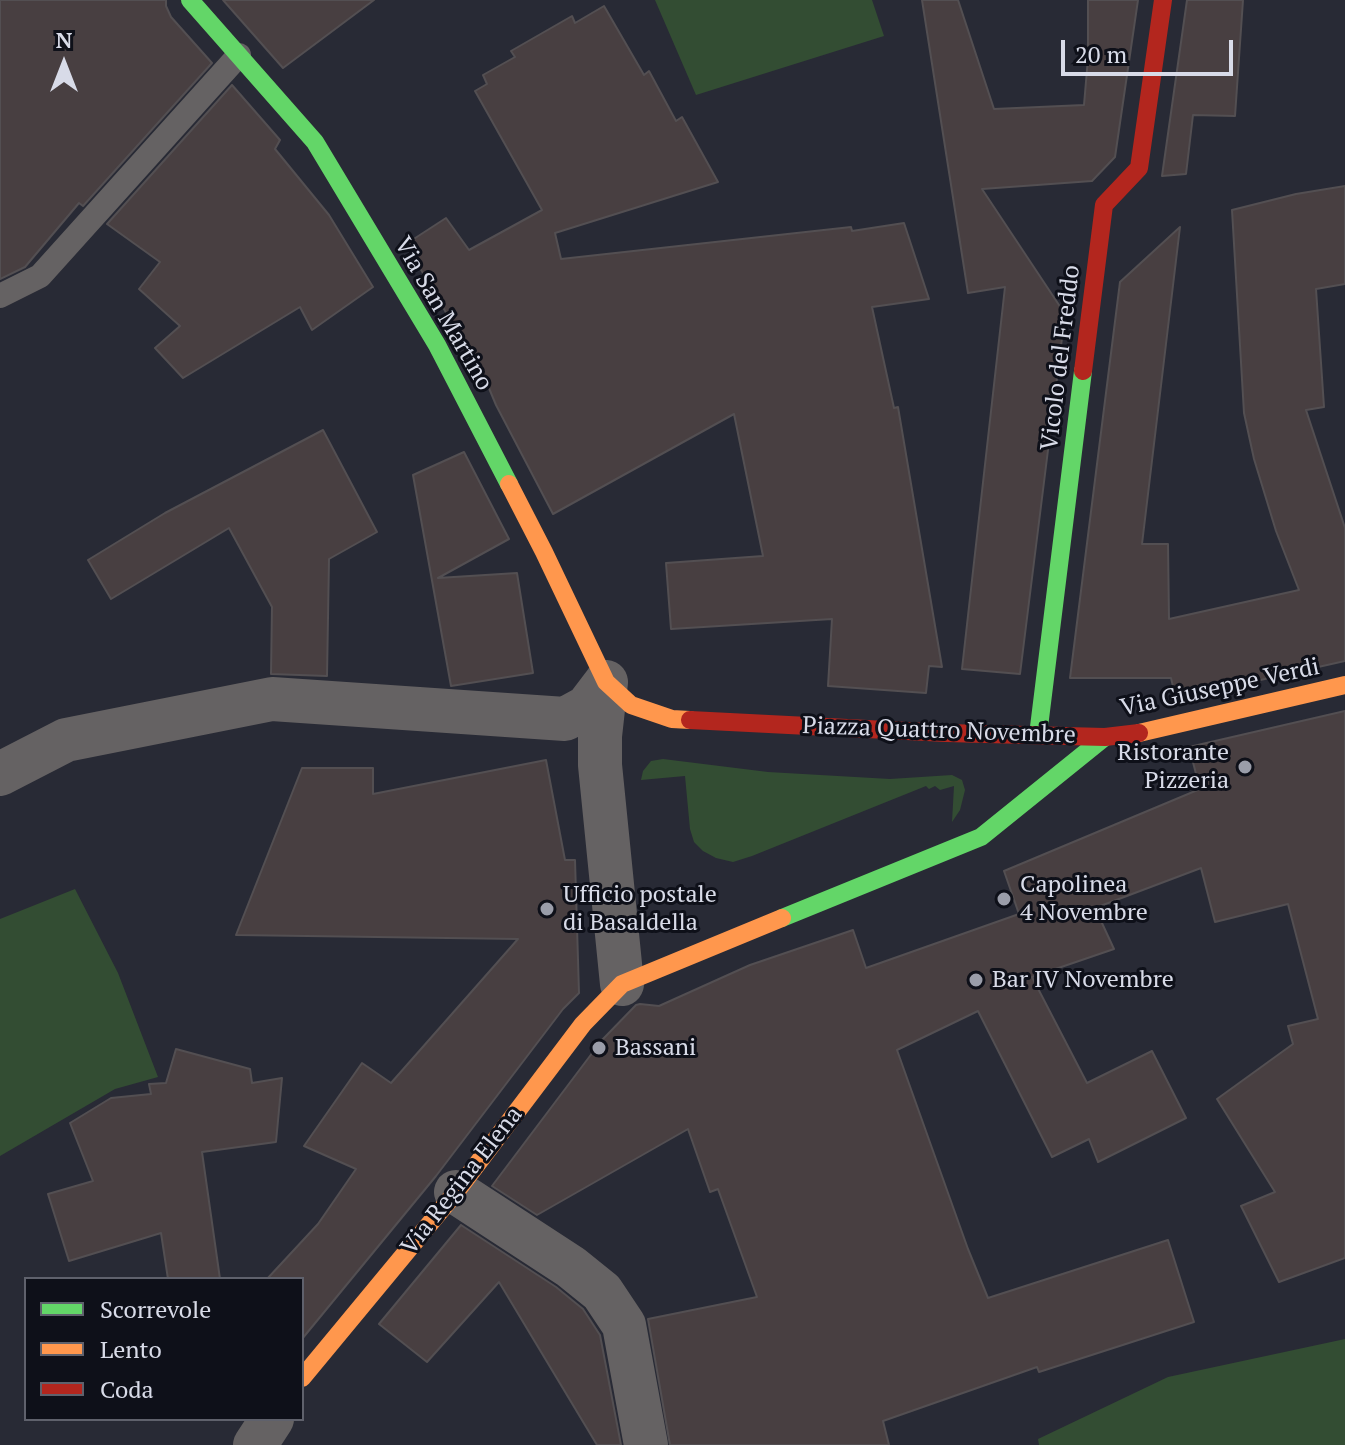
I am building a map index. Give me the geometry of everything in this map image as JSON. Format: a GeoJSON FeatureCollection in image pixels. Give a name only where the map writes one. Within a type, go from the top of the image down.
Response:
{"type":"FeatureCollection","features":[{"type":"Feature","properties":{"kind":"street","name":"Via San Martino"},"geometry":{"type":"LineString","coordinates":[[190,0],[315,142],[437,345],[544,552],[606,682]]}},
{"type":"Feature","properties":{"kind":"street","name":"Vicolo del Freddo"},"geometry":{"type":"LineString","coordinates":[[1038,735],[1104,205],[1139,168],[1163,0]]}},
{"type":"Feature","properties":{"kind":"street","name":"Piazza Quattro Novembre"},"geometry":{"type":"LineString","coordinates":[[606,682],[631,705],[672,719],[1105,737]]}},
{"type":"Feature","properties":{"kind":"street"},"geometry":{"type":"LineString","coordinates":[[0,774],[66,740],[272,699],[565,719],[587,707],[606,682]]}},
{"type":"Feature","properties":{"kind":"street"},"geometry":{"type":"LineString","coordinates":[[606,682],[600,765],[622,984]]}},
{"type":"Feature","properties":{"kind":"street","name":"Via Giuseppe Verdi"},"geometry":{"type":"LineString","coordinates":[[1105,737],[1145,732],[1345,685]]}},
{"type":"Feature","properties":{"kind":"street","name":"Piazza Quattro Novembre"},"geometry":{"type":"LineString","coordinates":[[622,984],[981,837],[1105,737]]}},
{"type":"Feature","properties":{"kind":"street","name":"Via Regina Elena"},"geometry":{"type":"LineString","coordinates":[[304,1376],[456,1192],[583,1024],[622,984]]}},
{"type":"Feature","properties":{"kind":"street"},"geometry":{"type":"LineString","coordinates":[[456,1192],[571,1267],[602,1292],[624,1325],[646,1445]]}},
{"type":"Feature","properties":{"kind":"street"},"geometry":{"type":"LineString","coordinates":[[255,1445],[271,1421]]}},
{"type":"Feature","properties":{"kind":"lane"},"geometry":{"type":"LineString","coordinates":[[0,296],[40,276],[239,55]]}},
{"type":"Feature","properties":{"kind":"green space"},"geometry":{"type":"Polygon","coordinates":[[[655,0],[872,0],[884,36],[696,95],[655,0]]]}},
{"type":"Feature","properties":{"kind":"green space"},"geometry":{"type":"Polygon","coordinates":[[[663,759],[768,772],[890,779],[952,775],[962,780],[965,790],[960,810],[952,822],[954,786],[940,790],[935,786],[929,789],[926,786],[733,862],[716,858],[694,842],[685,776],[641,780],[643,771],[651,761],[663,759]]]}},
{"type":"Feature","properties":{"kind":"green space"},"geometry":{"type":"Polygon","coordinates":[[[75,889],[118,973],[158,1077],[115,1089],[0,1156],[0,919],[75,889]]]}},
{"type":"Feature","properties":{"kind":"green space"},"geometry":{"type":"Polygon","coordinates":[[[1345,1339],[1345,1445],[1039,1445],[1038,1439],[1168,1377],[1345,1339]]]}},
{"type":"Feature","properties":{"kind":"building"},"geometry":{"type":"Polygon","coordinates":[[[0,0],[166,0],[171,17],[212,63],[83,206],[79,203],[25,267],[0,279],[0,0]]]}},
{"type":"Feature","properties":{"kind":"building"},"geometry":{"type":"Polygon","coordinates":[[[223,0],[374,0],[283,68],[223,0]]]}},
{"type":"Feature","properties":{"kind":"building"},"geometry":{"type":"Polygon","coordinates":[[[922,0],[958,0],[994,109],[1084,105],[1088,0],[1138,0],[1115,157],[1092,181],[982,189],[1065,314],[1020,674],[962,669],[1005,287],[968,293],[922,0]]]}},
{"type":"Feature","properties":{"kind":"building"},"geometry":{"type":"Polygon","coordinates":[[[1187,0],[1243,0],[1235,116],[1193,115],[1186,174],[1162,176],[1187,0]]]}},
{"type":"Feature","properties":{"kind":"building"},"geometry":{"type":"Polygon","coordinates":[[[604,6],[644,75],[649,71],[676,121],[682,117],[718,182],[555,233],[561,259],[851,227],[852,231],[904,223],[929,299],[872,307],[894,408],[898,407],[942,667],[929,666],[926,693],[828,686],[832,619],[671,629],[666,563],[763,556],[734,414],[553,514],[486,381],[406,244],[446,218],[469,250],[542,210],[475,91],[487,84],[483,75],[515,57],[511,51],[572,16],[575,23],[604,6]]]}},
{"type":"Feature","properties":{"kind":"building"},"geometry":{"type":"Polygon","coordinates":[[[232,85],[280,140],[275,149],[329,215],[373,287],[312,330],[300,307],[183,378],[155,348],[180,326],[139,289],[160,262],[107,224],[232,85]]]}},
{"type":"Feature","properties":{"kind":"building"},"geometry":{"type":"Polygon","coordinates":[[[1345,186],[1345,284],[1316,289],[1324,407],[1306,410],[1345,528],[1345,661],[1176,699],[1171,678],[1070,678],[1120,282],[1180,227],[1142,544],[1168,544],[1169,619],[1299,590],[1276,531],[1244,413],[1232,210],[1345,186]]]}},
{"type":"Feature","properties":{"kind":"building"},"geometry":{"type":"Polygon","coordinates":[[[323,430],[377,532],[329,559],[327,676],[271,674],[272,607],[229,528],[111,599],[88,560],[165,513],[323,430]]]}},
{"type":"Feature","properties":{"kind":"building"},"geometry":{"type":"Polygon","coordinates":[[[464,452],[509,539],[438,578],[517,573],[533,673],[451,686],[413,475],[464,452]]]}},
{"type":"Feature","properties":{"kind":"building"},"geometry":{"type":"Polygon","coordinates":[[[1345,711],[1345,1258],[1279,1282],[1241,1206],[1275,1192],[1217,1099],[1293,1044],[1288,1026],[1318,1019],[1288,904],[1215,922],[1201,868],[1095,908],[1114,949],[1032,977],[1087,1083],[1152,1051],[1186,1118],[1098,1162],[1089,1139],[1052,1157],[978,1011],[897,1050],[988,1298],[1168,1240],[1194,1322],[1039,1372],[1037,1367],[883,1421],[889,1445],[670,1445],[648,1319],[757,1297],[718,1189],[710,1192],[688,1129],[537,1215],[492,1186],[602,1040],[636,1005],[659,1006],[750,965],[853,930],[866,968],[1019,914],[1004,871],[1200,789],[1189,747],[1345,711]]]}},
{"type":"Feature","properties":{"kind":"building"},"geometry":{"type":"Polygon","coordinates":[[[546,760],[565,860],[575,860],[579,993],[563,1009],[436,1176],[304,1337],[304,1277],[269,1277],[318,1224],[356,1169],[304,1146],[362,1063],[391,1083],[518,939],[236,935],[302,768],[373,768],[373,794],[546,760]]]}},
{"type":"Feature","properties":{"kind":"building"},"geometry":{"type":"Polygon","coordinates":[[[176,1049],[250,1069],[252,1083],[282,1078],[276,1142],[202,1152],[220,1277],[168,1277],[161,1233],[69,1261],[48,1194],[93,1181],[70,1123],[111,1098],[151,1094],[149,1084],[166,1083],[176,1049]]]}},
{"type":"Feature","properties":{"kind":"building"},"geometry":{"type":"Polygon","coordinates":[[[461,1225],[556,1287],[583,1309],[600,1335],[621,1445],[597,1445],[499,1282],[427,1362],[379,1324],[461,1225]]]}},
{"type":"Feature","properties":{"kind":"traffic: fast"},"geometry":{"type":"LineString","coordinates":[[190,0],[315,142],[437,345],[509,484]]}},
{"type":"Feature","properties":{"kind":"traffic: fast"},"geometry":{"type":"LineString","coordinates":[[1038,735],[1083,371]]}},
{"type":"Feature","properties":{"kind":"traffic: fast"},"geometry":{"type":"LineString","coordinates":[[782,918],[981,837],[1105,737]]}},
{"type":"Feature","properties":{"kind":"traffic: slow"},"geometry":{"type":"LineString","coordinates":[[509,484],[606,682],[631,705],[672,719],[690,720]]}},
{"type":"Feature","properties":{"kind":"traffic: slow"},"geometry":{"type":"LineString","coordinates":[[1139,733],[1345,685]]}},
{"type":"Feature","properties":{"kind":"traffic: slow"},"geometry":{"type":"LineString","coordinates":[[304,1376],[456,1192],[583,1024],[622,984],[782,918]]}},
{"type":"Feature","properties":{"kind":"traffic: jam"},"geometry":{"type":"LineString","coordinates":[[1083,371],[1104,205],[1139,168],[1163,0]]}},
{"type":"Feature","properties":{"kind":"traffic: jam"},"geometry":{"type":"LineString","coordinates":[[690,720],[946,733],[1105,737],[1139,733]]}},
{"type":"Feature","properties":{"kind":"place","name":"Ristorante Pizzeria"},"geometry":{"type":"Point","coordinates":[1245,767]}},
{"type":"Feature","properties":{"kind":"place","name":"Capolinea 4 Novembre"},"geometry":{"type":"Point","coordinates":[1004,899]}},
{"type":"Feature","properties":{"kind":"place","name":"Ufficio postale di Basaldella"},"geometry":{"type":"Point","coordinates":[547,909]}},
{"type":"Feature","properties":{"kind":"place","name":"Bar IV Novembre"},"geometry":{"type":"Point","coordinates":[976,980]}},
{"type":"Feature","properties":{"kind":"place","name":"Bassani"},"geometry":{"type":"Point","coordinates":[599,1048]}}]}
